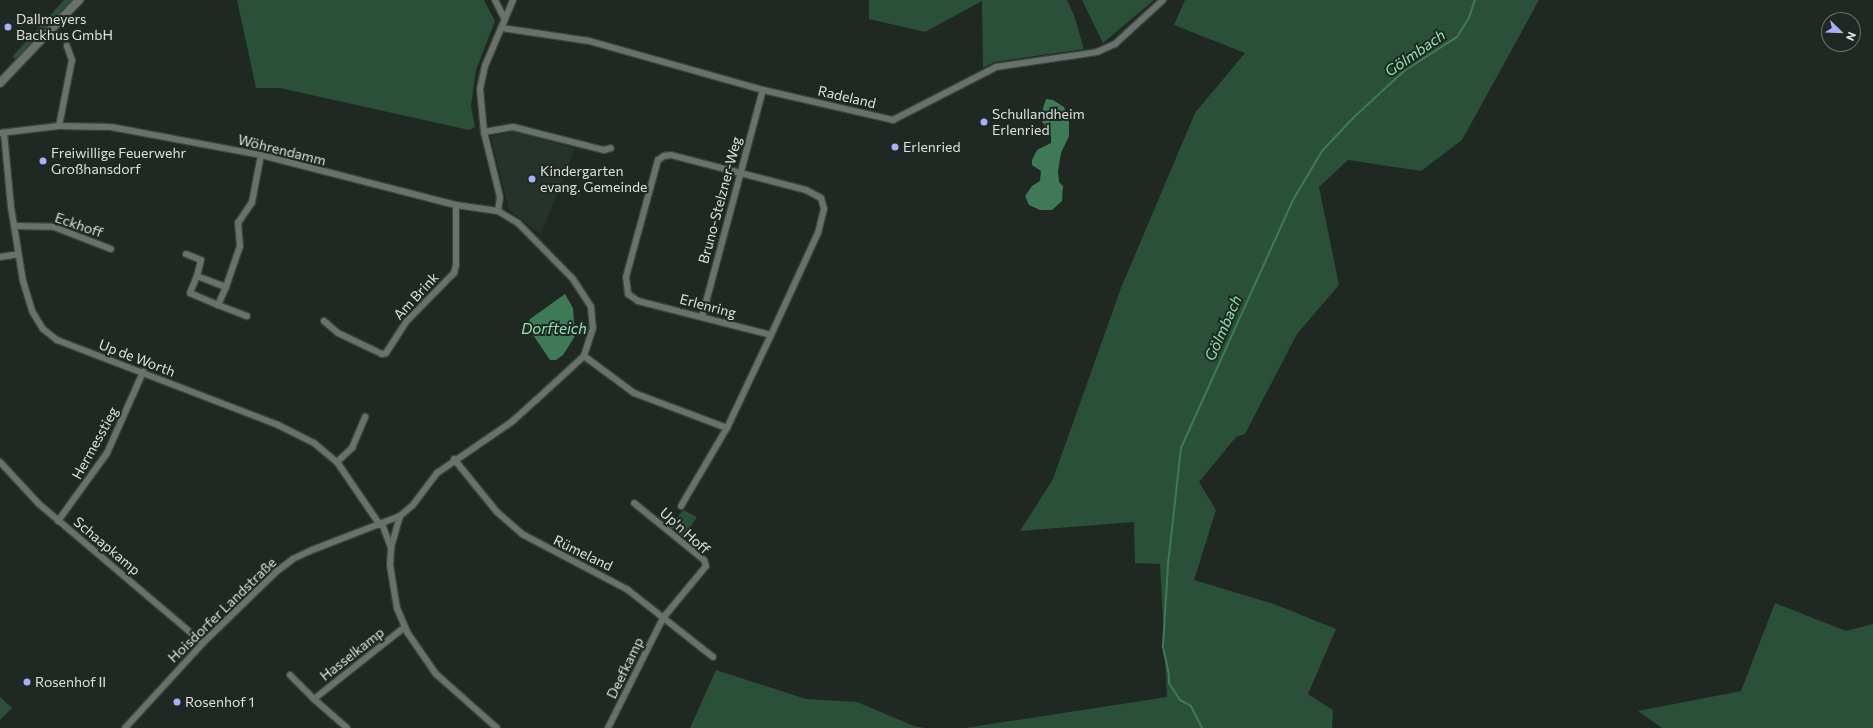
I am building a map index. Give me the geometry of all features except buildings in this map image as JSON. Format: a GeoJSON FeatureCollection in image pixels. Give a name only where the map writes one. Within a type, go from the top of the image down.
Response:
{"type":"FeatureCollection","features":[{"type":"Feature","properties":{"kind":"main road"},"geometry":{"type":"LineString","coordinates":[[0,84],[79,0]]}},
{"type":"Feature","properties":{"kind":"street"},"geometry":{"type":"LineString","coordinates":[[494,0],[505,20]]}},
{"type":"Feature","properties":{"kind":"street"},"geometry":{"type":"LineString","coordinates":[[498,211],[500,197],[484,132],[480,89],[485,66],[502,28],[512,0]]}},
{"type":"Feature","properties":{"kind":"street","name":"Radeland"},"geometry":{"type":"LineString","coordinates":[[502,28],[589,41],[763,90],[893,120],[996,66],[1097,52],[1115,44],[1163,0]]}},
{"type":"Feature","properties":{"kind":"street"},"geometry":{"type":"LineString","coordinates":[[59,126],[72,60],[67,46]]}},
{"type":"Feature","properties":{"kind":"street","name":"Bruno-Stelzner-Weg"},"geometry":{"type":"LineString","coordinates":[[702,318],[739,172],[763,90]]}},
{"type":"Feature","properties":{"kind":"street","name":"Wöhrendamm"},"geometry":{"type":"LineString","coordinates":[[2,133],[59,126],[111,127],[261,156],[456,205],[498,211]]}},
{"type":"Feature","properties":{"kind":"street"},"geometry":{"type":"LineString","coordinates":[[484,132],[513,127],[604,150],[611,148]]}},
{"type":"Feature","properties":{"kind":"street","name":"Up de Worth"},"geometry":{"type":"LineString","coordinates":[[2,133],[18,254],[28,301],[43,329],[62,342],[278,425],[314,443],[337,462],[381,525],[391,548]]}},
{"type":"Feature","properties":{"kind":"street","name":"Erlenring"},"geometry":{"type":"LineString","coordinates":[[670,155],[739,172],[814,192],[824,203],[818,232],[771,335],[702,318],[632,298],[626,286],[626,277],[658,160],[670,155]]}},
{"type":"Feature","properties":{"kind":"street"},"geometry":{"type":"LineString","coordinates":[[218,305],[226,287],[240,246],[238,224],[252,202],[261,156]]}},
{"type":"Feature","properties":{"kind":"street","name":"Am Brink"},"geometry":{"type":"LineString","coordinates":[[324,321],[338,333],[382,354],[386,353],[406,322],[454,273],[456,265],[456,205]]}},
{"type":"Feature","properties":{"kind":"street","name":"Hoisdorfer Landstraße"},"geometry":{"type":"LineString","coordinates":[[125,728],[203,643],[262,585],[294,559],[400,516],[413,505],[437,473],[454,459],[513,421],[584,356],[593,328],[591,307],[585,295],[573,279],[518,223],[498,211]]}},
{"type":"Feature","properties":{"kind":"street","name":"Eckhoff"},"geometry":{"type":"LineString","coordinates":[[15,226],[54,227],[111,249]]}},
{"type":"Feature","properties":{"kind":"street"},"geometry":{"type":"LineString","coordinates":[[0,257],[18,254]]}},
{"type":"Feature","properties":{"kind":"street"},"geometry":{"type":"LineString","coordinates":[[186,254],[201,260],[197,276],[190,293],[247,316]]}},
{"type":"Feature","properties":{"kind":"street"},"geometry":{"type":"LineString","coordinates":[[197,276],[226,287]]}},
{"type":"Feature","properties":{"kind":"street"},"geometry":{"type":"LineString","coordinates":[[681,506],[727,428],[771,335]]}},
{"type":"Feature","properties":{"kind":"street"},"geometry":{"type":"LineString","coordinates":[[584,356],[634,393],[727,428]]}},
{"type":"Feature","properties":{"kind":"street","name":"Hermesstieg"},"geometry":{"type":"LineString","coordinates":[[58,521],[107,452],[143,372]]}},
{"type":"Feature","properties":{"kind":"street"},"geometry":{"type":"LineString","coordinates":[[337,462],[352,448],[365,416]]}},
{"type":"Feature","properties":{"kind":"street","name":"Rümeland"},"geometry":{"type":"LineString","coordinates":[[454,459],[497,512],[522,534],[534,542],[598,572],[628,590],[713,657]]}},
{"type":"Feature","properties":{"kind":"street","name":"Schaapkamp"},"geometry":{"type":"LineString","coordinates":[[0,462],[39,504],[58,521],[203,643]]}},
{"type":"Feature","properties":{"kind":"street","name":"Up'n Hoff"},"geometry":{"type":"LineString","coordinates":[[634,503],[704,560],[706,566],[663,618]]}},
{"type":"Feature","properties":{"kind":"street"},"geometry":{"type":"LineString","coordinates":[[400,516],[391,548],[393,587],[405,627],[436,674],[497,728]]}},
{"type":"Feature","properties":{"kind":"street","name":"Deefkamp"},"geometry":{"type":"LineString","coordinates":[[608,728],[663,618]]}},
{"type":"Feature","properties":{"kind":"street","name":"Hasselkamp"},"geometry":{"type":"LineString","coordinates":[[314,699],[405,627]]}},
{"type":"Feature","properties":{"kind":"street","name":"Hasselkamp"},"geometry":{"type":"LineString","coordinates":[[290,675],[314,699],[347,728]]}},
{"type":"Feature","properties":{"kind":"shaded area"},"geometry":{"type":"Polygon","coordinates":[[[64,0],[72,0],[16,59],[12,57],[64,0]]]}},
{"type":"Feature","properties":{"kind":"shaded area"},"geometry":{"type":"Polygon","coordinates":[[[237,0],[484,0],[495,21],[476,70],[471,106],[475,127],[469,130],[280,88],[256,88],[237,0]]]}},
{"type":"Feature","properties":{"kind":"shaded area"},"geometry":{"type":"Polygon","coordinates":[[[869,0],[1067,0],[1074,15],[1084,49],[994,62],[983,68],[982,1],[925,32],[869,19],[869,0]]]}},
{"type":"Feature","properties":{"kind":"shaded area"},"geometry":{"type":"Polygon","coordinates":[[[1082,0],[1154,0],[1103,43],[1082,0]]]}},
{"type":"Feature","properties":{"kind":"shaded area"},"geometry":{"type":"Polygon","coordinates":[[[1185,0],[1539,0],[1462,140],[1421,171],[1348,160],[1319,187],[1339,285],[1297,334],[1245,434],[1236,437],[1199,482],[1216,510],[1194,580],[1274,604],[1336,629],[1308,694],[1333,710],[1332,728],[965,728],[1167,697],[1160,564],[1135,563],[1134,522],[1020,531],[1053,479],[1121,288],[1195,113],[1245,53],[1174,25],[1185,0]]]}},
{"type":"Feature","properties":{"kind":"shaded area","name":"Kindergarten evang. Gemeinde"},"geometry":{"type":"Polygon","coordinates":[[[514,132],[575,148],[541,234],[509,210],[491,136],[514,132]]]}},
{"type":"Feature","properties":{"kind":"shaded area"},"geometry":{"type":"Polygon","coordinates":[[[683,510],[697,517],[683,538],[670,528],[683,510]]]}},
{"type":"Feature","properties":{"kind":"shaded area"},"geometry":{"type":"Polygon","coordinates":[[[1775,603],[1846,631],[1873,624],[1873,728],[1662,728],[1638,711],[1741,691],[1775,603]]]}},
{"type":"Feature","properties":{"kind":"shaded area"},"geometry":{"type":"Polygon","coordinates":[[[716,670],[806,699],[857,702],[914,726],[925,728],[690,728],[716,670]]]}},
{"type":"Feature","properties":{"kind":"shaded area"},"geometry":{"type":"Polygon","coordinates":[[[0,697],[12,708],[0,720],[0,697]]]}},
{"type":"Feature","properties":{"kind":"water"},"geometry":{"type":"Polygon","coordinates":[[[1046,99],[1053,100],[1064,107],[1069,118],[1069,136],[1061,153],[1058,171],[1059,182],[1063,186],[1062,201],[1052,210],[1040,210],[1029,205],[1025,196],[1032,186],[1040,181],[1041,171],[1032,165],[1032,160],[1037,150],[1051,143],[1051,135],[1040,118],[1046,99]]]}},
{"type":"Feature","properties":{"kind":"water","name":"Dorfteich"},"geometry":{"type":"Polygon","coordinates":[[[565,294],[573,308],[575,336],[563,355],[556,360],[550,360],[527,326],[530,319],[565,294]]]}},
{"type":"Feature","properties":{"kind":"waterway","name":"Gölmbach"},"geometry":{"type":"LineString","coordinates":[[1202,728],[1191,706],[1180,700],[1169,683],[1169,675],[1163,646],[1168,564],[1181,448],[1293,200],[1322,151],[1353,118],[1404,71],[1457,37],[1469,18],[1475,0]]}},
{"type":"Feature","properties":{"kind":"place","name":"Dallmeyers Backhus GmbH"},"geometry":{"type":"Point","coordinates":[8,27]}},
{"type":"Feature","properties":{"kind":"place","name":"Schullandheim Erlenried"},"geometry":{"type":"Point","coordinates":[984,122]}},
{"type":"Feature","properties":{"kind":"place","name":"Erlenried"},"geometry":{"type":"Point","coordinates":[895,147]}},
{"type":"Feature","properties":{"kind":"place","name":"Freiwillige Feuerwehr Großhansdorf"},"geometry":{"type":"Point","coordinates":[43,161]}},
{"type":"Feature","properties":{"kind":"place","name":"Kindergarten evang. Gemeinde"},"geometry":{"type":"Point","coordinates":[532,179]}},
{"type":"Feature","properties":{"kind":"place","name":"Rosenhof II"},"geometry":{"type":"Point","coordinates":[27,682]}},
{"type":"Feature","properties":{"kind":"place","name":"Rosenhof 1"},"geometry":{"type":"Point","coordinates":[177,702]}}]}
